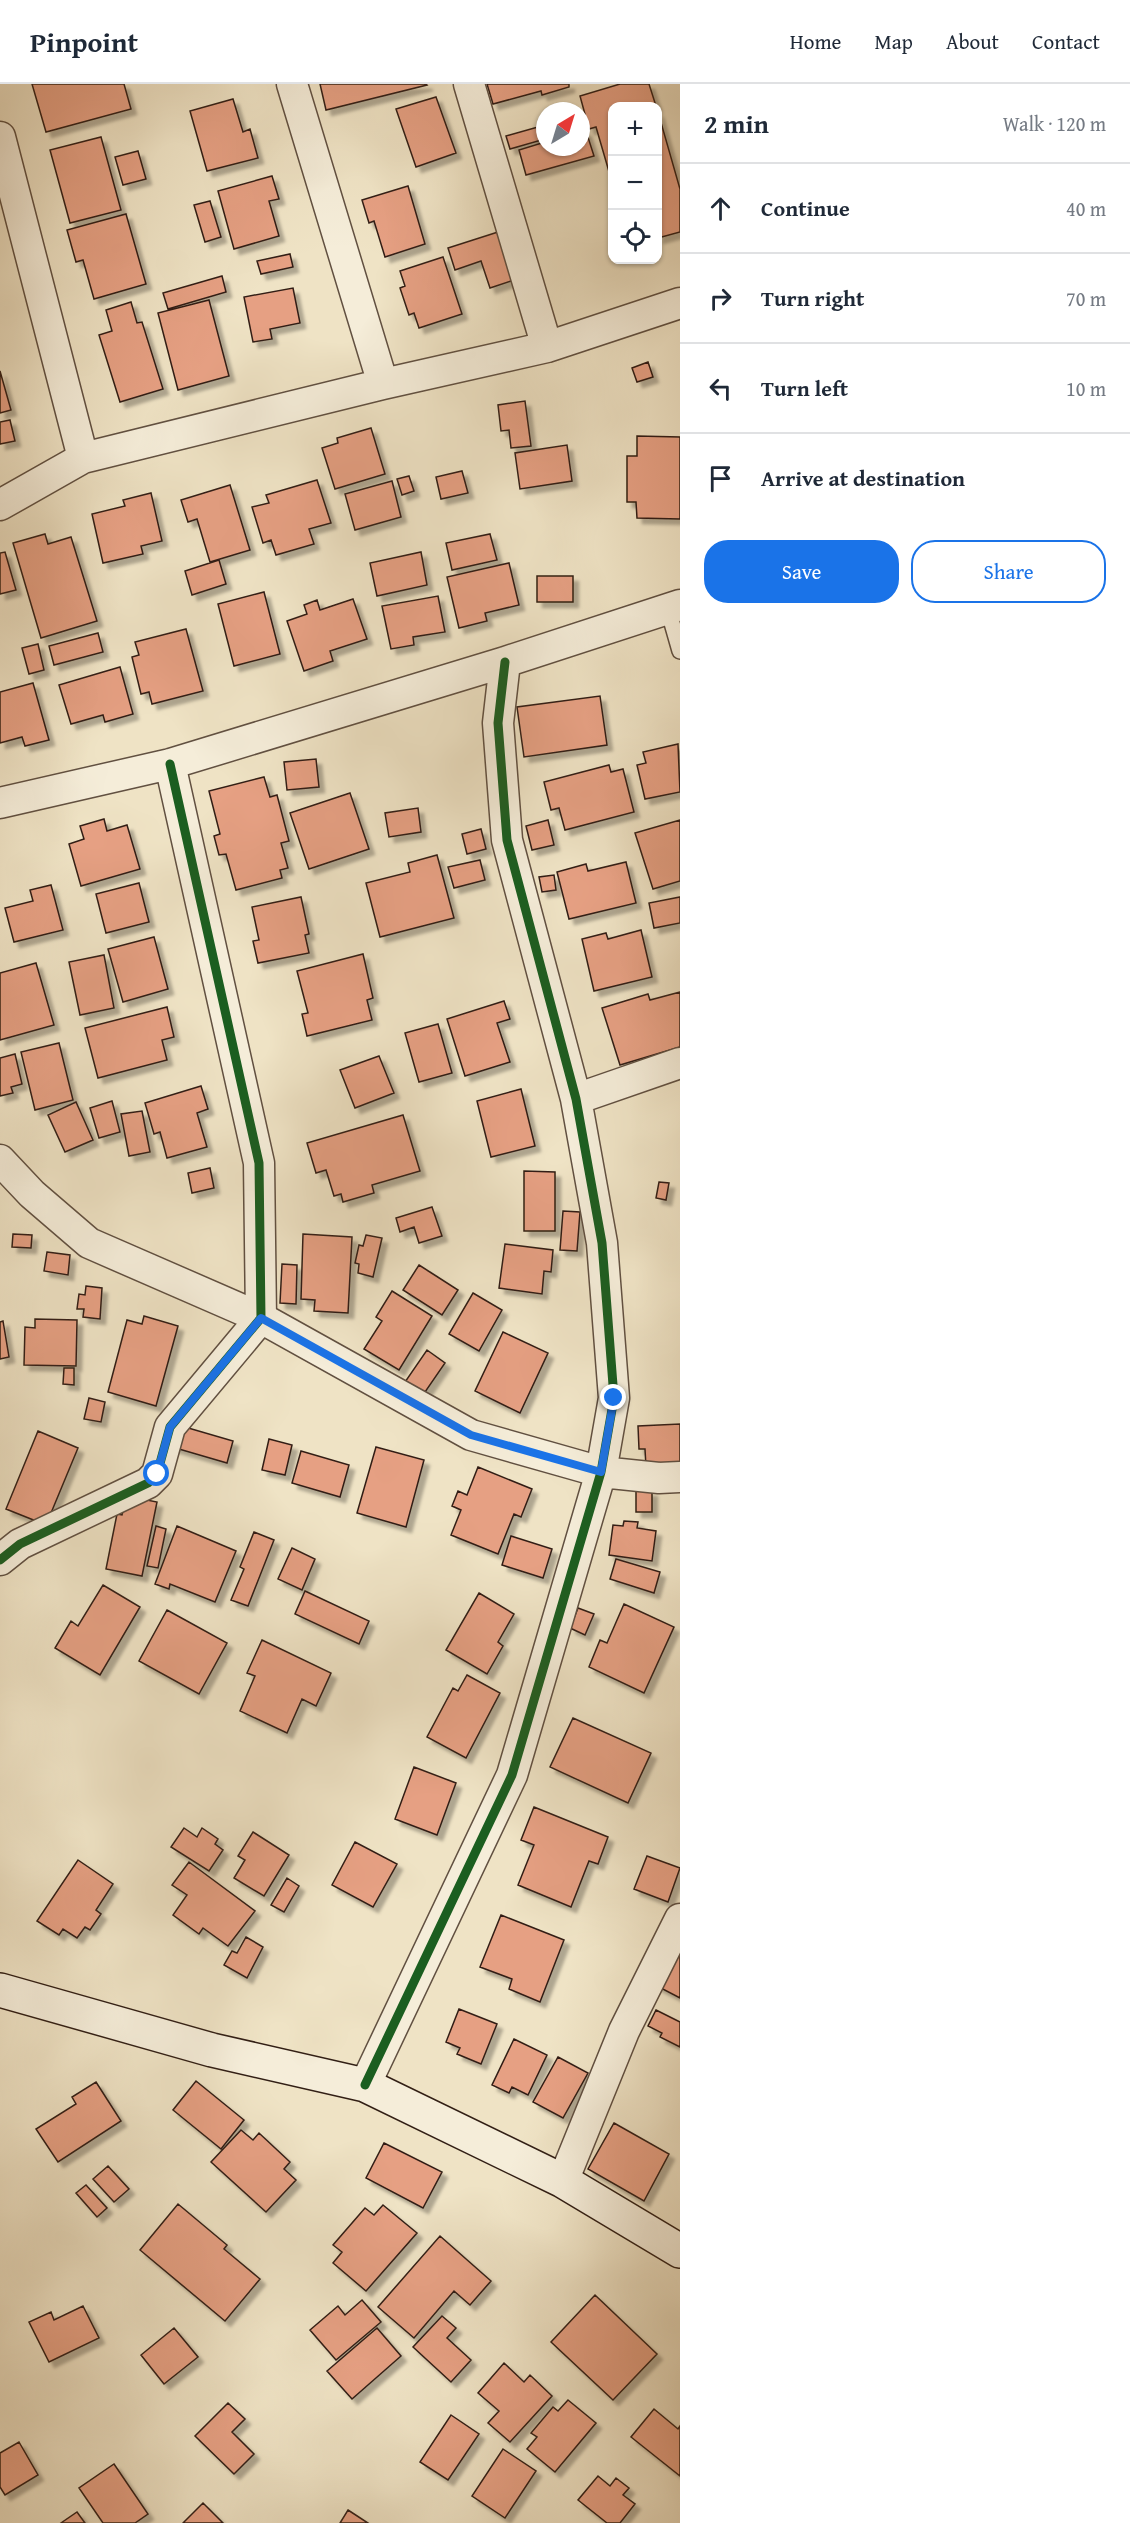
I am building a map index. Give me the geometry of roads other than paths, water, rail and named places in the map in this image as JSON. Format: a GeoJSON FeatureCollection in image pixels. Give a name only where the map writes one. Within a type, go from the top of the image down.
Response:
{"type":"FeatureCollection","features":[{"type":"Feature","properties":{"kind":"street"},"geometry":{"type":"LineString","coordinates":[[292,84],[383,384]]}},
{"type":"Feature","properties":{"kind":"street"},"geometry":{"type":"LineString","coordinates":[[469,84],[547,347]]}},
{"type":"Feature","properties":{"kind":"street"},"geometry":{"type":"LineString","coordinates":[[0,136],[83,458]]}},
{"type":"Feature","properties":{"kind":"street"},"geometry":{"type":"LineString","coordinates":[[0,505],[83,458],[383,384],[547,347],[680,303]]}},
{"type":"Feature","properties":{"kind":"street"},"geometry":{"type":"LineString","coordinates":[[0,803],[170,764],[505,662],[674,607]]}},
{"type":"Feature","properties":{"kind":"street"},"geometry":{"type":"LineString","coordinates":[[365,2085],[512,1775],[601,1472],[614,1398],[602,1243],[576,1099],[507,840],[498,723],[505,662]]}},
{"type":"Feature","properties":{"kind":"street"},"geometry":{"type":"LineString","coordinates":[[0,1560],[21,1544],[147,1484],[157,1474],[170,1427],[261,1318],[259,1162],[170,764]]}},
{"type":"Feature","properties":{"kind":"street"},"geometry":{"type":"LineString","coordinates":[[576,1099],[680,1063]]}},
{"type":"Feature","properties":{"kind":"street"},"geometry":{"type":"LineString","coordinates":[[0,1160],[32,1194],[89,1243],[261,1318],[471,1435],[601,1472],[659,1478],[680,1477]]}},
{"type":"Feature","properties":{"kind":"street"},"geometry":{"type":"LineString","coordinates":[[562,2181],[624,2031],[680,1919]]}},
{"type":"Feature","properties":{"kind":"street"},"geometry":{"type":"LineString","coordinates":[[0,1990],[212,2050],[365,2085],[562,2181],[680,2251]]}},
{"type":"Feature","properties":{"kind":"lane"},"geometry":{"type":"LineString","coordinates":[[674,607],[680,651]]}}]}
